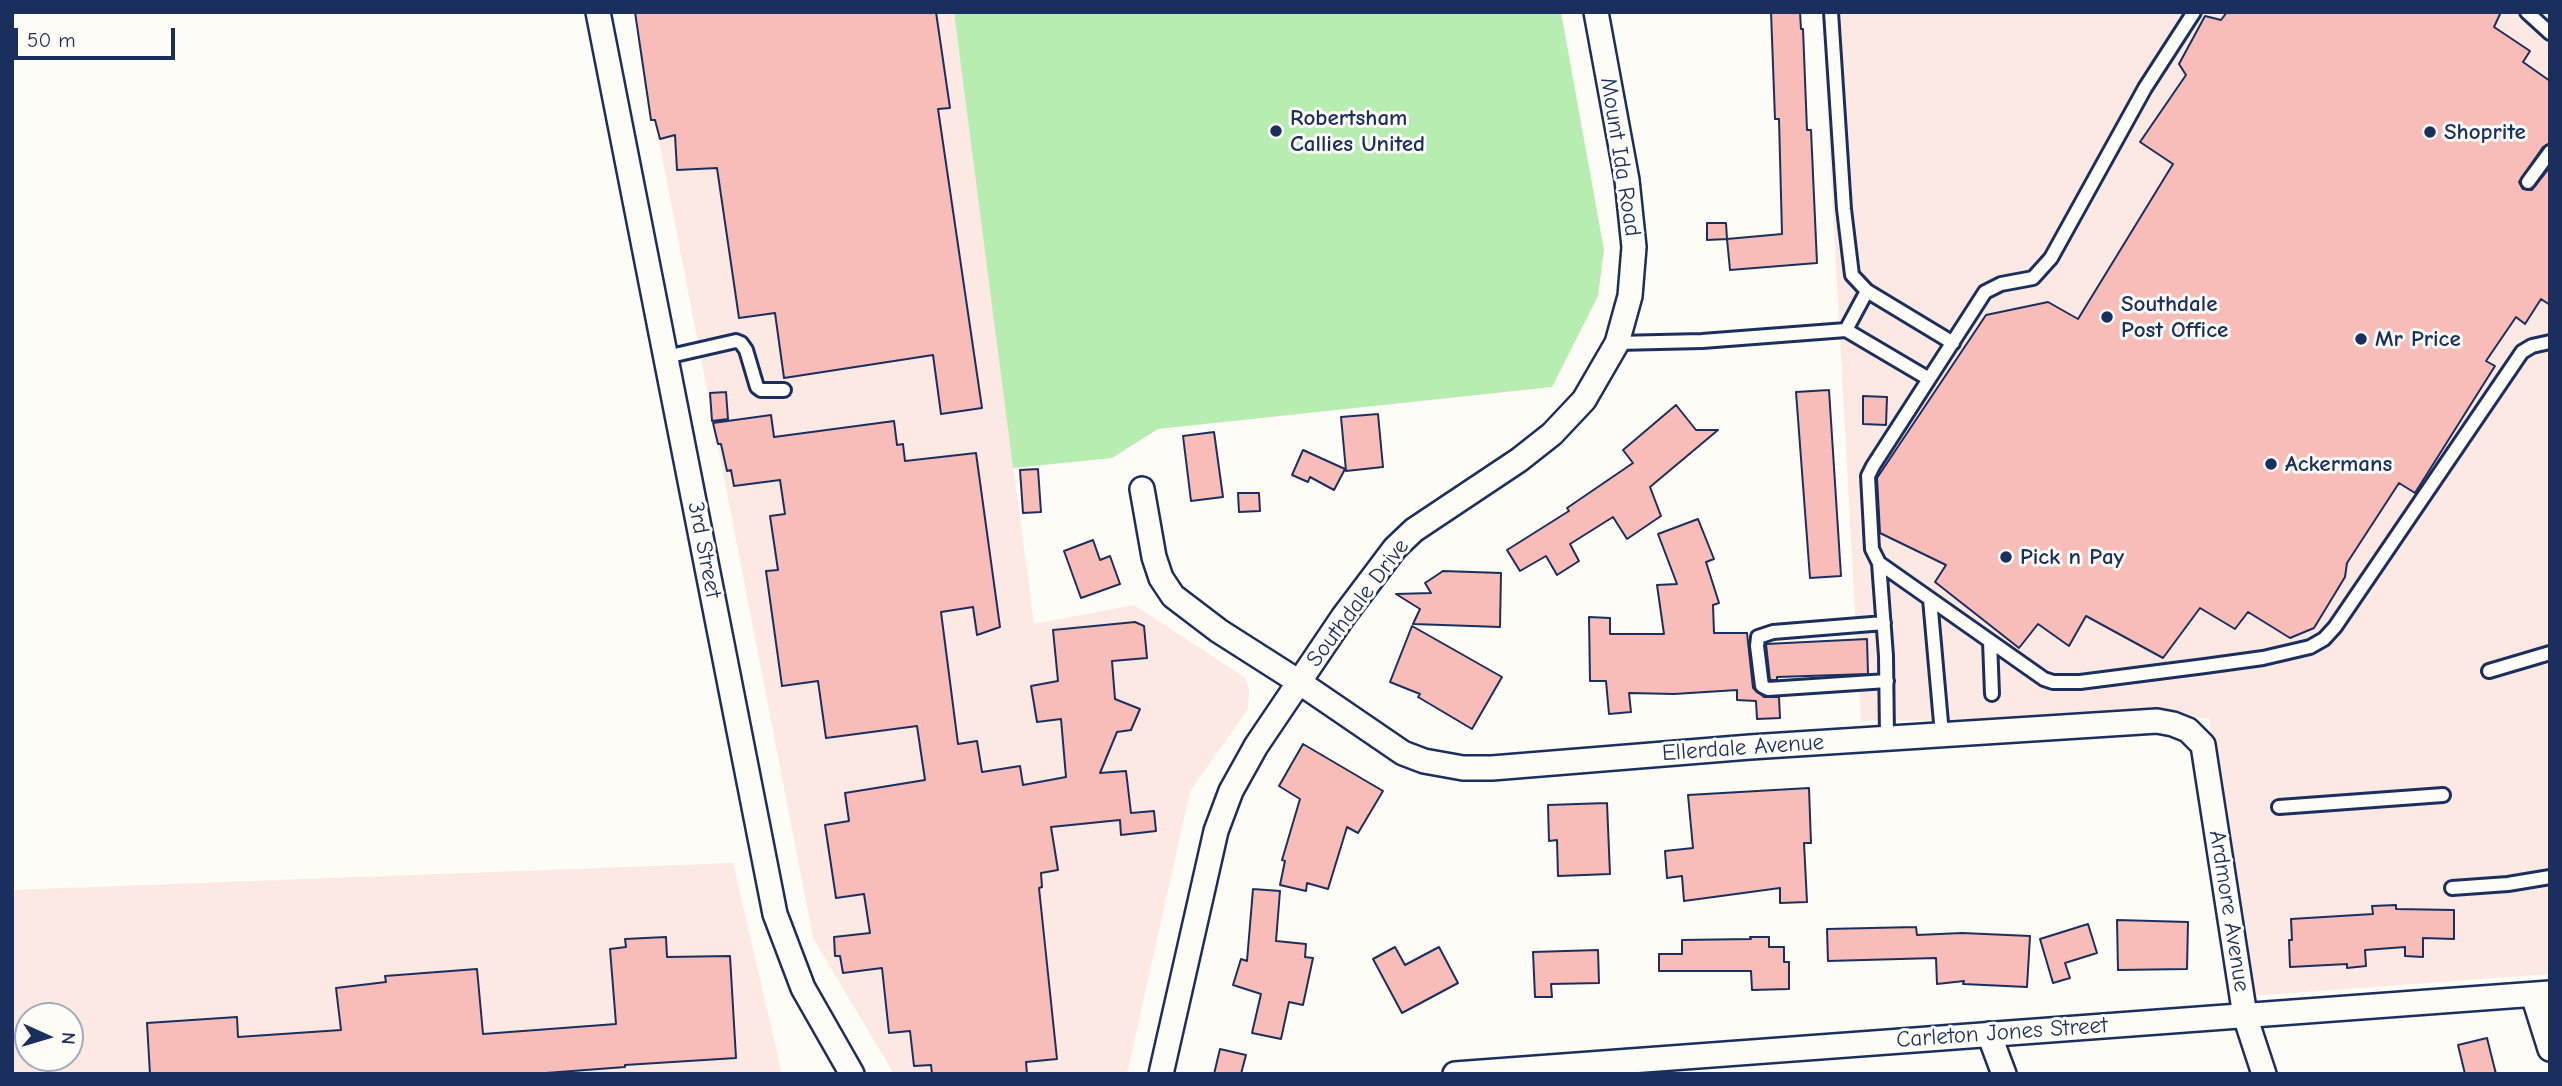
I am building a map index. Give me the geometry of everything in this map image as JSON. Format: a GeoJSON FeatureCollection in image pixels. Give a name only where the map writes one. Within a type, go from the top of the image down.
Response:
{"type":"FeatureCollection","features":[{"type":"Feature","properties":{"kind":"street","name":"3rd Street"},"geometry":{"type":"LineString","coordinates":[[598,12],[775,914],[803,988],[852,1074]]}},
{"type":"Feature","properties":{"kind":"street","name":"Mount Ida Road"},"geometry":{"type":"LineString","coordinates":[[1596,12],[1628,191],[1634,247],[1630,296],[1616,343]]}},
{"type":"Feature","properties":{"kind":"street","name":"Southdale Drive"},"geometry":{"type":"LineString","coordinates":[[1161,1074],[1204,875],[1223,809],[1256,746],[1395,548],[1414,530],[1509,467],[1552,434],[1584,400],[1616,343]]}},
{"type":"Feature","properties":{"kind":"street","name":"Ellerdale Avenue"},"geometry":{"type":"LineString","coordinates":[[1142,489],[1154,557],[1161,578],[1173,596],[1219,631],[1403,752],[1424,761],[1463,768],[1492,768],[1887,737],[2157,721],[2188,730],[2203,745]]}},
{"type":"Feature","properties":{"kind":"street","name":"Ardmore Avenue"},"geometry":{"type":"LineString","coordinates":[[2203,745],[2245,1016],[2264,1074]]}},
{"type":"Feature","properties":{"kind":"street","name":"Carleton Jones Street"},"geometry":{"type":"LineString","coordinates":[[1455,1074],[2541,994]]}},
{"type":"Feature","properties":{"kind":"street"},"geometry":{"type":"LineString","coordinates":[[2541,994],[2550,1049]]}},
{"type":"Feature","properties":{"kind":"street"},"geometry":{"type":"LineString","coordinates":[[1989,1034],[2004,1074]]}},
{"type":"Feature","properties":{"kind":"lane"},"geometry":{"type":"LineString","coordinates":[[1831,12],[1850,268],[1855,280],[1867,291],[1953,343]]}},
{"type":"Feature","properties":{"kind":"lane"},"geometry":{"type":"LineString","coordinates":[[1887,737],[1884,623],[1879,563],[1872,549],[1868,476],[1881,451],[1989,288],[2033,278],[2051,258],[2145,88],[2194,12]]}},
{"type":"Feature","properties":{"kind":"lane"},"geometry":{"type":"LineString","coordinates":[[2527,12],[2550,33]]}},
{"type":"Feature","properties":{"kind":"lane"},"geometry":{"type":"LineString","coordinates":[[2528,182],[2550,152]]}},
{"type":"Feature","properties":{"kind":"lane"},"geometry":{"type":"LineString","coordinates":[[1846,330],[1867,291]]}},
{"type":"Feature","properties":{"kind":"lane"},"geometry":{"type":"LineString","coordinates":[[1616,343],[1702,341],[1846,330],[1929,379]]}},
{"type":"Feature","properties":{"kind":"lane"},"geometry":{"type":"LineString","coordinates":[[666,357],[736,341],[746,350],[757,387],[761,390],[784,390]]}},
{"type":"Feature","properties":{"kind":"lane"},"geometry":{"type":"LineString","coordinates":[[1879,563],[2044,679],[2064,683],[2263,658],[2310,647],[2335,627],[2516,360],[2528,348],[2550,342]]}},
{"type":"Feature","properties":{"kind":"lane"},"geometry":{"type":"LineString","coordinates":[[1930,599],[1942,734]]}},
{"type":"Feature","properties":{"kind":"lane"},"geometry":{"type":"LineString","coordinates":[[1884,623],[1773,632],[1758,636],[1757,646],[1762,686],[1768,689],[1886,681]]}},
{"type":"Feature","properties":{"kind":"lane"},"geometry":{"type":"LineString","coordinates":[[1990,641],[1992,694]]}},
{"type":"Feature","properties":{"kind":"lane"},"geometry":{"type":"LineString","coordinates":[[2489,671],[2550,653]]}},
{"type":"Feature","properties":{"kind":"lane"},"geometry":{"type":"LineString","coordinates":[[2279,807],[2443,795]]}},
{"type":"Feature","properties":{"kind":"lane"},"geometry":{"type":"LineString","coordinates":[[2452,888],[2508,884],[2550,877]]}},
{"type":"Feature","properties":{"kind":"shaded area"},"geometry":{"type":"Polygon","coordinates":[[[634,12],[954,12],[1034,624],[1134,605],[1244,677],[1249,689],[1248,709],[1190,791],[1127,1074],[894,1074],[813,938],[634,12]]]}},
{"type":"Feature","properties":{"kind":"shaded area"},"geometry":{"type":"Polygon","coordinates":[[[1822,12],[2550,12],[2550,974],[2238,997],[2209,718],[1861,721],[1822,12]]]}},
{"type":"Feature","properties":{"kind":"shaded area"},"geometry":{"type":"Polygon","coordinates":[[[733,863],[782,1074],[12,1074],[12,890],[733,863]]]}},
{"type":"Feature","properties":{"kind":"green space","name":"Robertsham Callies United"},"geometry":{"type":"Polygon","coordinates":[[[954,12],[1561,12],[1604,250],[1598,296],[1552,387],[1158,429],[1112,458],[1013,468],[954,12]]]}},
{"type":"Feature","properties":{"kind":"building"},"geometry":{"type":"Polygon","coordinates":[[[635,12],[936,12],[950,108],[938,109],[982,408],[941,414],[933,355],[784,378],[775,313],[739,318],[717,168],[677,170],[675,135],[660,139],[655,120],[651,120],[635,12]]]}},
{"type":"Feature","properties":{"kind":"building"},"geometry":{"type":"Polygon","coordinates":[[[1771,12],[1800,12],[1807,130],[1811,130],[1817,263],[1730,270],[1727,239],[1782,234],[1779,119],[1775,119],[1771,12]]]}},
{"type":"Feature","properties":{"kind":"building"},"geometry":{"type":"Polygon","coordinates":[[[2227,12],[2501,12],[2494,27],[2530,51],[2523,62],[2550,81],[2550,143],[2543,147],[2519,182],[2523,189],[2532,190],[2550,167],[2550,305],[2541,299],[2525,324],[2516,317],[2486,361],[2495,366],[2415,493],[2399,483],[2347,563],[2345,577],[2314,628],[2290,638],[2248,612],[2235,629],[2200,608],[2163,658],[2086,616],[2069,646],[2038,624],[2019,648],[1935,582],[1946,565],[1880,533],[1877,478],[1986,315],[2048,302],[2078,319],[2173,164],[2140,142],[2186,75],[2179,64],[2205,16],[2221,20],[2227,12]]]}},
{"type":"Feature","properties":{"kind":"building"},"geometry":{"type":"Polygon","coordinates":[[[1707,223],[1726,223],[1727,239],[1707,240],[1707,223]]]}},
{"type":"Feature","properties":{"kind":"building"},"geometry":{"type":"Polygon","coordinates":[[[1829,390],[1841,576],[1810,578],[1796,392],[1829,390]]]}},
{"type":"Feature","properties":{"kind":"building"},"geometry":{"type":"Polygon","coordinates":[[[726,392],[728,419],[712,421],[710,393],[726,392]]]}},
{"type":"Feature","properties":{"kind":"building"},"geometry":{"type":"Polygon","coordinates":[[[1863,396],[1887,397],[1886,425],[1863,424],[1863,396]]]}},
{"type":"Feature","properties":{"kind":"building"},"geometry":{"type":"Polygon","coordinates":[[[1676,405],[1696,430],[1718,430],[1650,487],[1661,516],[1627,539],[1613,517],[1570,544],[1579,561],[1557,575],[1546,556],[1520,571],[1507,550],[1569,511],[1567,508],[1633,463],[1623,450],[1676,405]]]}},
{"type":"Feature","properties":{"kind":"building"},"geometry":{"type":"Polygon","coordinates":[[[1378,414],[1383,467],[1346,471],[1341,417],[1378,414]]]}},
{"type":"Feature","properties":{"kind":"building"},"geometry":{"type":"Polygon","coordinates":[[[771,415],[774,437],[894,421],[897,445],[903,444],[905,461],[976,453],[1000,627],[977,635],[973,607],[941,612],[958,744],[977,741],[982,772],[1020,766],[1023,785],[1066,777],[1061,719],[1037,722],[1031,686],[1058,681],[1053,630],[1135,622],[1144,626],[1147,658],[1112,661],[1115,699],[1140,709],[1131,730],[1117,732],[1100,773],[1126,771],[1131,813],[1154,811],[1156,831],[1121,835],[1120,820],[1051,827],[1058,870],[1041,873],[1042,887],[1039,888],[1057,1059],[1026,1062],[1027,1074],[932,1074],[931,1065],[914,1066],[910,1031],[889,1033],[882,968],[843,973],[840,956],[835,956],[834,937],[870,933],[864,894],[836,898],[825,825],[849,821],[845,793],[925,780],[917,726],[826,738],[818,681],[782,686],[766,571],[778,570],[770,516],[785,514],[780,480],[734,486],[731,470],[727,471],[713,423],[771,415]]]}},
{"type":"Feature","properties":{"kind":"building"},"geometry":{"type":"Polygon","coordinates":[[[1214,432],[1223,497],[1191,501],[1183,436],[1214,432]]]}},
{"type":"Feature","properties":{"kind":"building"},"geometry":{"type":"Polygon","coordinates":[[[1303,450],[1345,469],[1334,490],[1310,477],[1308,482],[1292,475],[1303,450]]]}},
{"type":"Feature","properties":{"kind":"building"},"geometry":{"type":"Polygon","coordinates":[[[1038,469],[1041,512],[1023,513],[1020,470],[1038,469]]]}},
{"type":"Feature","properties":{"kind":"building"},"geometry":{"type":"Polygon","coordinates":[[[1238,493],[1259,493],[1260,511],[1239,512],[1238,493]]]}},
{"type":"Feature","properties":{"kind":"building"},"geometry":{"type":"Polygon","coordinates":[[[1698,519],[1714,559],[1706,562],[1719,603],[1713,605],[1714,633],[1747,633],[1753,688],[1764,697],[1779,697],[1780,718],[1757,719],[1756,701],[1737,700],[1737,690],[1674,694],[1629,693],[1631,712],[1609,714],[1606,681],[1590,681],[1589,617],[1610,618],[1610,634],[1664,634],[1657,585],[1677,584],[1658,534],[1698,519]]]}},
{"type":"Feature","properties":{"kind":"building"},"geometry":{"type":"Polygon","coordinates":[[[1093,540],[1100,560],[1110,556],[1120,584],[1081,598],[1064,551],[1093,540]]]}},
{"type":"Feature","properties":{"kind":"building"},"geometry":{"type":"Polygon","coordinates":[[[1443,571],[1501,573],[1500,627],[1413,624],[1420,609],[1396,594],[1431,593],[1425,583],[1443,571]]]}},
{"type":"Feature","properties":{"kind":"building"},"geometry":{"type":"Polygon","coordinates":[[[1412,626],[1502,677],[1472,729],[1418,697],[1420,694],[1390,682],[1412,626]]]}},
{"type":"Feature","properties":{"kind":"building"},"geometry":{"type":"Polygon","coordinates":[[[1867,639],[1868,674],[1777,677],[1777,680],[1770,680],[1766,644],[1867,639]]]}},
{"type":"Feature","properties":{"kind":"building"},"geometry":{"type":"Polygon","coordinates":[[[1303,744],[1383,791],[1358,833],[1347,827],[1328,889],[1307,883],[1306,891],[1280,885],[1285,861],[1282,860],[1300,799],[1279,786],[1303,744]]]}},
{"type":"Feature","properties":{"kind":"building"},"geometry":{"type":"Polygon","coordinates":[[[1809,788],[1811,843],[1804,843],[1807,902],[1780,903],[1780,888],[1684,901],[1682,876],[1667,878],[1665,851],[1693,848],[1688,795],[1809,788]]]}},
{"type":"Feature","properties":{"kind":"building"},"geometry":{"type":"Polygon","coordinates":[[[1607,803],[1610,874],[1558,876],[1557,840],[1549,841],[1548,805],[1607,803]]]}},
{"type":"Feature","properties":{"kind":"building"},"geometry":{"type":"Polygon","coordinates":[[[1253,889],[1280,891],[1276,941],[1306,944],[1305,957],[1313,958],[1303,1005],[1289,1002],[1281,1039],[1252,1033],[1261,994],[1233,985],[1241,959],[1247,961],[1253,889]]]}},
{"type":"Feature","properties":{"kind":"building"},"geometry":{"type":"Polygon","coordinates":[[[2396,905],[2396,909],[2454,910],[2454,939],[2423,938],[2423,957],[2405,956],[2405,947],[2365,950],[2366,966],[2347,968],[2347,964],[2290,967],[2291,919],[2373,914],[2372,906],[2396,905]]]}},
{"type":"Feature","properties":{"kind":"building"},"geometry":{"type":"Polygon","coordinates":[[[2117,920],[2188,922],[2187,969],[2118,970],[2117,920]]]}},
{"type":"Feature","properties":{"kind":"building"},"geometry":{"type":"Polygon","coordinates":[[[2088,924],[2097,953],[2065,963],[2070,978],[2053,983],[2040,939],[2088,924]]]}},
{"type":"Feature","properties":{"kind":"building"},"geometry":{"type":"Polygon","coordinates":[[[1916,927],[1917,935],[1962,933],[2030,936],[2027,987],[1963,984],[1964,981],[1937,984],[1936,958],[1828,961],[1827,929],[1916,927]]]}},
{"type":"Feature","properties":{"kind":"building"},"geometry":{"type":"Polygon","coordinates":[[[666,937],[667,957],[730,956],[736,1058],[533,1074],[150,1074],[147,1023],[237,1017],[238,1037],[341,1030],[336,988],[386,982],[385,976],[477,969],[483,1034],[616,1024],[610,949],[626,947],[625,939],[666,937]]]}},
{"type":"Feature","properties":{"kind":"building"},"geometry":{"type":"Polygon","coordinates":[[[1750,937],[1769,937],[1769,947],[1784,947],[1784,962],[1789,962],[1789,989],[1752,990],[1751,971],[1659,971],[1659,954],[1682,954],[1682,940],[1751,939],[1750,937]]]}},
{"type":"Feature","properties":{"kind":"building"},"geometry":{"type":"Polygon","coordinates":[[[1395,947],[1405,965],[1439,947],[1458,983],[1402,1013],[1373,959],[1395,947]]]}},
{"type":"Feature","properties":{"kind":"building"},"geometry":{"type":"Polygon","coordinates":[[[1598,950],[1599,983],[1551,984],[1552,997],[1535,997],[1533,952],[1598,950]]]}},
{"type":"Feature","properties":{"kind":"building"},"geometry":{"type":"Polygon","coordinates":[[[2487,1038],[2496,1074],[2465,1074],[2458,1045],[2487,1038]]]}},
{"type":"Feature","properties":{"kind":"building"},"geometry":{"type":"Polygon","coordinates":[[[1220,1049],[1246,1055],[1241,1074],[1214,1074],[1220,1049]]]}},
{"type":"Feature","properties":{"kind":"place","name":"Robertsham Callies United"},"geometry":{"type":"Point","coordinates":[1276,131]}},
{"type":"Feature","properties":{"kind":"place","name":"Shoprite"},"geometry":{"type":"Point","coordinates":[2430,132]}},
{"type":"Feature","properties":{"kind":"place","name":"Southdale Post Office"},"geometry":{"type":"Point","coordinates":[2107,317]}},
{"type":"Feature","properties":{"kind":"place","name":"Mr Price"},"geometry":{"type":"Point","coordinates":[2361,339]}},
{"type":"Feature","properties":{"kind":"place","name":"Ackermans"},"geometry":{"type":"Point","coordinates":[2271,464]}},
{"type":"Feature","properties":{"kind":"place","name":"Pick n Pay"},"geometry":{"type":"Point","coordinates":[2006,557]}}]}
